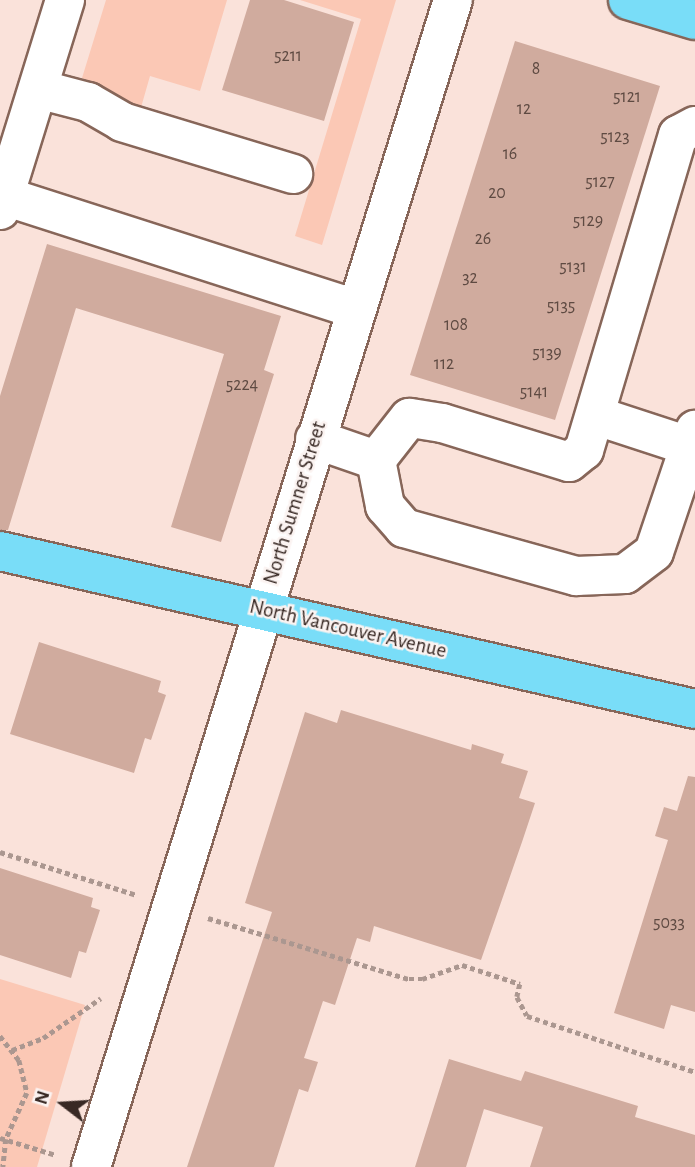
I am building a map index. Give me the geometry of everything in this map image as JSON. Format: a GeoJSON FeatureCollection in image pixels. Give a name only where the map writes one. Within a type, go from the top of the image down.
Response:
{"type":"FeatureCollection","features":[{"type":"Feature","properties":{"kind":"main road"},"geometry":{"type":"LineString","coordinates":[[628,0],[695,20]]}},
{"type":"Feature","properties":{"kind":"main road","name":"North Vancouver Avenue"},"geometry":{"type":"LineString","coordinates":[[0,551],[695,709]]}},
{"type":"Feature","properties":{"kind":"street"},"geometry":{"type":"LineString","coordinates":[[65,0],[2,203],[356,309]]}},
{"type":"Feature","properties":{"kind":"street","name":"North Sumner Street"},"geometry":{"type":"LineString","coordinates":[[74,1161],[171,907],[453,0]]}},
{"type":"Feature","properties":{"kind":"street"},"geometry":{"type":"LineString","coordinates":[[38,89],[88,102],[122,122],[293,174]]}},
{"type":"Feature","properties":{"kind":"street"},"geometry":{"type":"LineString","coordinates":[[597,416],[693,442],[654,552],[625,574],[576,576],[404,528],[385,506],[376,460],[409,418],[442,423],[569,462],[584,450],[597,416],[678,135],[695,126]]}},
{"type":"Feature","properties":{"kind":"street"},"geometry":{"type":"LineString","coordinates":[[315,439],[376,460]]}},
{"type":"Feature","properties":{"kind":"path"},"geometry":{"type":"LineString","coordinates":[[0,852],[410,979],[422,979],[462,965],[520,984],[517,997],[527,1016],[695,1072]]}},
{"type":"Feature","properties":{"kind":"path"},"geometry":{"type":"LineString","coordinates":[[12,1050],[43,1038],[85,1005],[105,996]]}},
{"type":"Feature","properties":{"kind":"path"},"geometry":{"type":"LineString","coordinates":[[0,1036],[12,1050],[27,1093],[3,1138],[4,1167]]}},
{"type":"Feature","properties":{"kind":"path"},"geometry":{"type":"LineString","coordinates":[[3,1138],[74,1161]]}},
{"type":"Feature","properties":{"kind":"shaded area"},"geometry":{"type":"Polygon","coordinates":[[[106,0],[227,0],[200,91],[150,76],[138,118],[82,78],[106,0]]]}},
{"type":"Feature","properties":{"kind":"shaded area"},"geometry":{"type":"Polygon","coordinates":[[[300,0],[396,0],[322,245],[295,236],[361,19],[300,0]]]}},
{"type":"Feature","properties":{"kind":"shaded area"},"geometry":{"type":"Polygon","coordinates":[[[0,979],[85,1005],[37,1167],[0,1167],[0,979]]]}},
{"type":"Feature","properties":{"kind":"building"},"geometry":{"type":"Polygon","coordinates":[[[250,0],[284,0],[354,22],[324,121],[222,90],[250,0]]]}},
{"type":"Feature","properties":{"kind":"building"},"geometry":{"type":"Polygon","coordinates":[[[515,41],[660,86],[555,420],[410,375],[515,41]]]}},
{"type":"Feature","properties":{"kind":"building"},"geometry":{"type":"Polygon","coordinates":[[[47,244],[281,316],[264,370],[274,374],[221,542],[171,527],[224,354],[76,308],[8,530],[0,530],[0,396],[47,244]]]}},
{"type":"Feature","properties":{"kind":"building"},"geometry":{"type":"Polygon","coordinates":[[[39,642],[161,681],[158,692],[166,695],[151,740],[145,738],[134,773],[10,734],[39,642]]]}},
{"type":"Feature","properties":{"kind":"building"},"geometry":{"type":"Polygon","coordinates":[[[341,710],[471,750],[472,744],[504,754],[501,763],[528,771],[519,798],[535,803],[522,842],[481,960],[374,926],[370,942],[357,938],[335,1005],[323,1001],[304,1058],[318,1062],[308,1092],[299,1089],[274,1167],[187,1167],[272,912],[245,903],[305,712],[337,723],[341,710]]]}},
{"type":"Feature","properties":{"kind":"building"},"geometry":{"type":"Polygon","coordinates":[[[688,776],[695,777],[695,1012],[671,1005],[664,1029],[614,1013],[668,840],[655,836],[664,807],[677,811],[688,776]]]}},
{"type":"Feature","properties":{"kind":"building"},"geometry":{"type":"Polygon","coordinates":[[[0,868],[93,898],[91,907],[100,910],[86,953],[79,951],[71,978],[0,955],[0,868]]]}},
{"type":"Feature","properties":{"kind":"building"},"geometry":{"type":"Polygon","coordinates":[[[449,1059],[521,1081],[525,1071],[638,1106],[635,1117],[695,1135],[695,1167],[530,1167],[543,1127],[484,1109],[466,1167],[415,1167],[449,1059]]]}}]}
